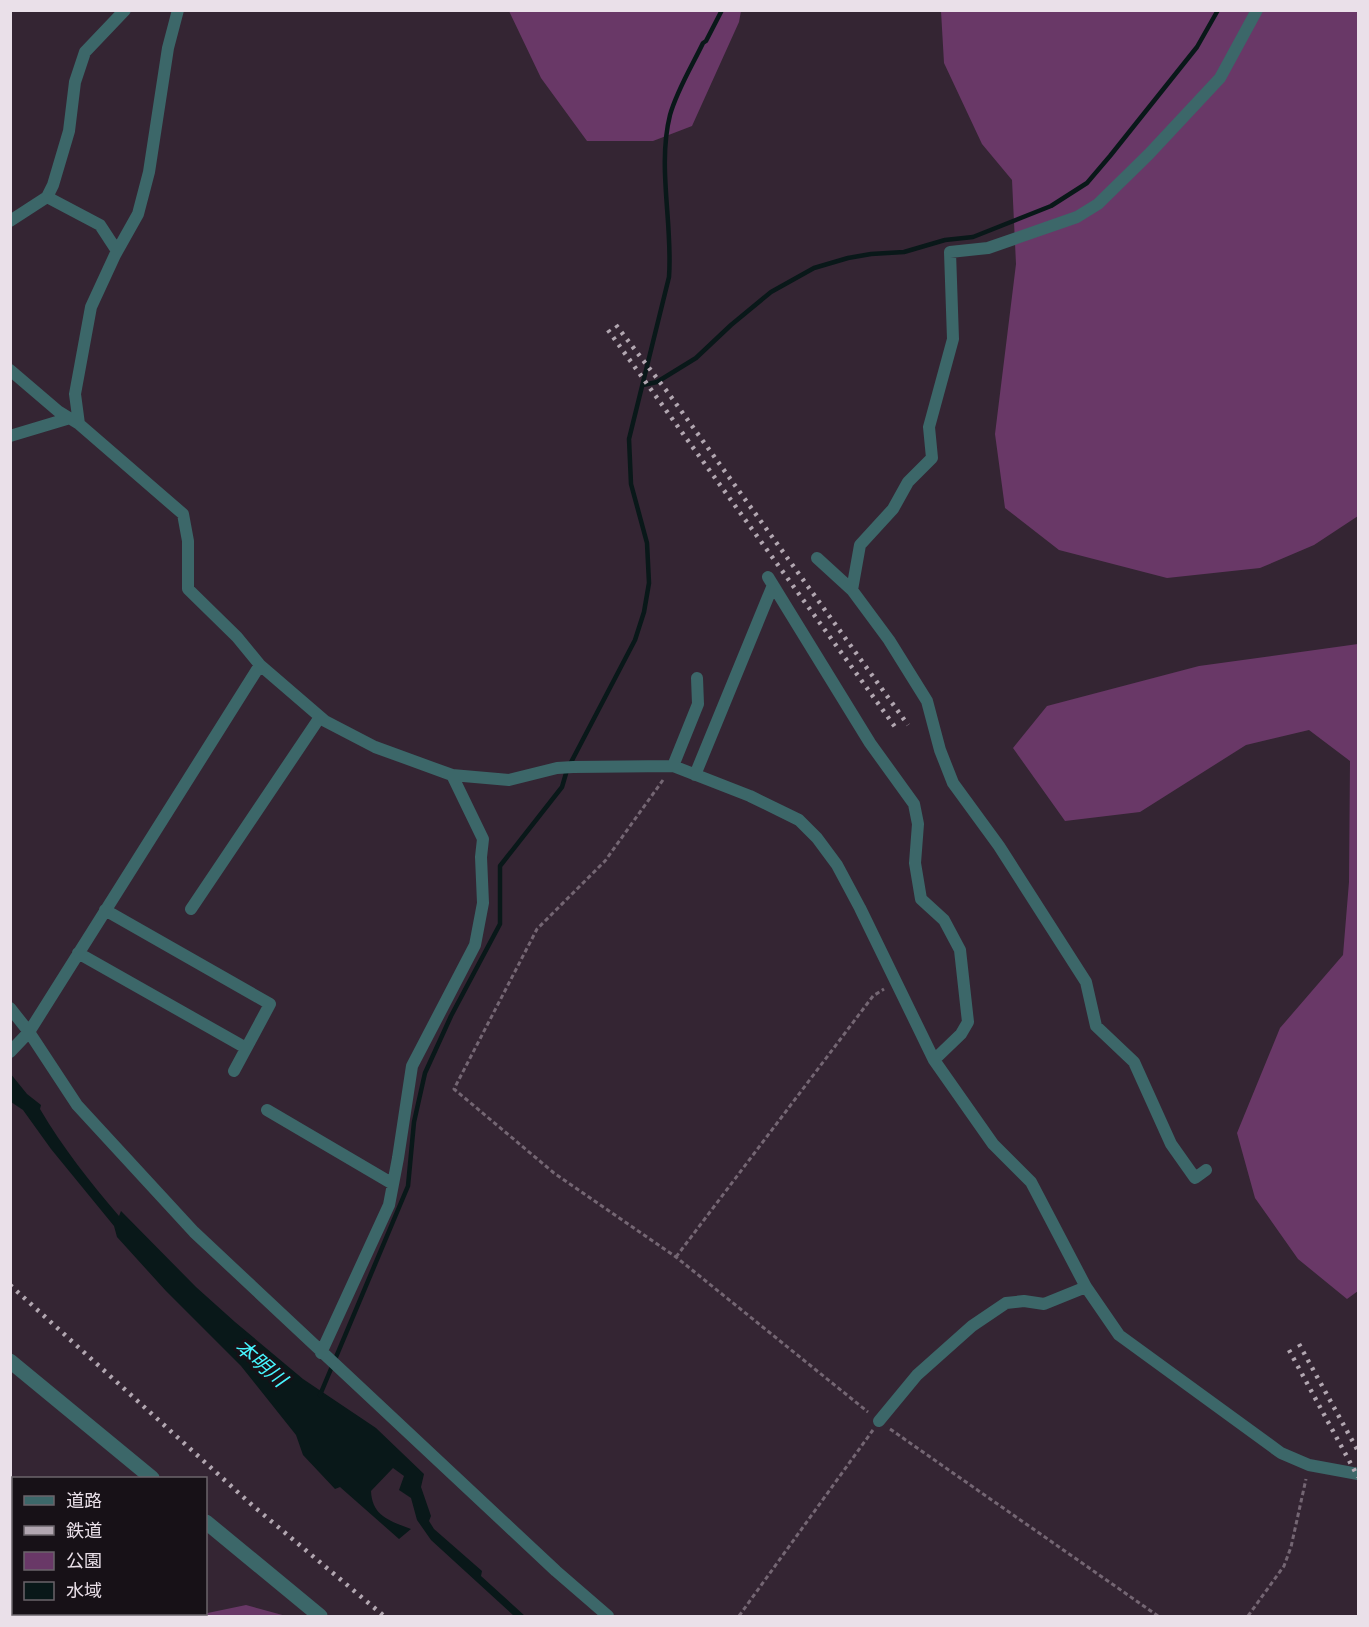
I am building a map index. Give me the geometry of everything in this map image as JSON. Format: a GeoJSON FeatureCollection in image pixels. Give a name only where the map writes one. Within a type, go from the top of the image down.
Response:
{"type":"FeatureCollection","features":[{"type":"Feature","properties":{"kind":"street"},"geometry":{"type":"LineString","coordinates":[[10,220],[47,197],[53,185],[69,131],[75,82],[85,52],[124,10]]}},
{"type":"Feature","properties":{"kind":"street"},"geometry":{"type":"LineString","coordinates":[[75,421],[75,394],[91,307],[117,251],[138,214],[149,172],[168,48],[178,10]]}},
{"type":"Feature","properties":{"kind":"street"},"geometry":{"type":"LineString","coordinates":[[852,591],[860,545],[893,509],[908,482],[932,458],[929,427],[953,339],[950,252],[988,248],[1077,217],[1098,204],[1149,154],[1220,78],[1257,10]]}},
{"type":"Feature","properties":{"kind":"street"},"geometry":{"type":"LineString","coordinates":[[47,197],[100,225],[117,251]]}},
{"type":"Feature","properties":{"kind":"street"},"geometry":{"type":"LineString","coordinates":[[10,370],[58,411],[75,421],[183,514],[188,541],[188,589],[237,637],[260,665],[320,717],[375,747],[453,775],[509,780],[557,768],[673,766],[750,796],[799,820],[817,838],[837,865],[934,1060],[993,1144],[1031,1182],[1086,1287],[1119,1335],[1281,1453],[1309,1465],[1359,1474]]}},
{"type":"Feature","properties":{"kind":"street"},"geometry":{"type":"LineString","coordinates":[[10,436],[75,421]]}},
{"type":"Feature","properties":{"kind":"street"},"geometry":{"type":"LineString","coordinates":[[817,558],[852,591],[889,640],[927,701],[940,750],[953,783],[999,846],[1086,982],[1096,1026],[1134,1062],[1171,1144],[1195,1178],[1206,1170]]}},
{"type":"Feature","properties":{"kind":"street"},"geometry":{"type":"LineString","coordinates":[[695,775],[770,581],[870,743],[914,804],[918,824],[915,863],[921,899],[944,920],[960,950],[968,1022],[961,1034],[934,1060]]}},
{"type":"Feature","properties":{"kind":"street"},"geometry":{"type":"LineString","coordinates":[[10,1052],[25,1036],[260,665]]}},
{"type":"Feature","properties":{"kind":"street"},"geometry":{"type":"LineString","coordinates":[[673,766],[698,704],[697,678]]}},
{"type":"Feature","properties":{"kind":"street"},"geometry":{"type":"LineString","coordinates":[[191,909],[320,717]]}},
{"type":"Feature","properties":{"kind":"street"},"geometry":{"type":"LineString","coordinates":[[323,1355],[389,1205],[412,1066],[476,945],[483,903],[481,857],[483,839],[453,775]]}},
{"type":"Feature","properties":{"kind":"street"},"geometry":{"type":"LineString","coordinates":[[105,910],[270,1004],[234,1071]]}},
{"type":"Feature","properties":{"kind":"street"},"geometry":{"type":"LineString","coordinates":[[78,953],[246,1048]]}},
{"type":"Feature","properties":{"kind":"street"},"geometry":{"type":"LineString","coordinates":[[10,1008],[25,1036],[77,1105],[194,1232],[323,1355],[608,1617]]}},
{"type":"Feature","properties":{"kind":"street"},"geometry":{"type":"LineString","coordinates":[[267,1110],[393,1184]]}},
{"type":"Feature","properties":{"kind":"street"},"geometry":{"type":"LineString","coordinates":[[879,1421],[917,1375],[972,1326],[1006,1303],[1024,1301],[1044,1304],[1086,1287]]}},
{"type":"Feature","properties":{"kind":"street"},"geometry":{"type":"LineString","coordinates":[[10,1361],[150,1477]]}},
{"type":"Feature","properties":{"kind":"street"},"geometry":{"type":"LineString","coordinates":[[207,1523],[320,1617]]}},
{"type":"Feature","properties":{"kind":"path"},"geometry":{"type":"LineString","coordinates":[[673,766],[605,861],[537,929],[454,1089],[554,1173],[676,1257],[879,1421],[1158,1617]]}},
{"type":"Feature","properties":{"kind":"path"},"geometry":{"type":"LineString","coordinates":[[676,1257],[873,996],[897,982]]}},
{"type":"Feature","properties":{"kind":"path"},"geometry":{"type":"LineString","coordinates":[[739,1617],[879,1421]]}},
{"type":"Feature","properties":{"kind":"path"},"geometry":{"type":"LineString","coordinates":[[1248,1617],[1284,1566],[1291,1547],[1309,1465]]}},
{"type":"Feature","properties":{"kind":"green space"},"geometry":{"type":"Polygon","coordinates":[[[509,11],[741,11],[739,22],[692,126],[653,141],[587,141],[541,78],[509,11]]]}},
{"type":"Feature","properties":{"kind":"green space"},"geometry":{"type":"Polygon","coordinates":[[[941,11],[1358,11],[1358,516],[1314,545],[1260,568],[1167,578],[1059,550],[1005,508],[995,434],[1016,264],[1012,180],[982,144],[944,63],[941,11]]]}},
{"type":"Feature","properties":{"kind":"green space"},"geometry":{"type":"Polygon","coordinates":[[[1358,644],[1358,1291],[1347,1299],[1298,1259],[1255,1198],[1237,1133],[1280,1028],[1343,955],[1349,882],[1350,761],[1309,730],[1246,745],[1140,812],[1065,821],[1013,748],[1047,706],[1199,666],[1358,644]]]}},
{"type":"Feature","properties":{"kind":"green space"},"geometry":{"type":"Polygon","coordinates":[[[246,1605],[286,1616],[196,1616],[207,1615],[207,1613],[246,1605]]]}},
{"type":"Feature","properties":{"kind":"water","name":"本明川"},"geometry":{"type":"Polygon","coordinates":[[[10,1073],[27,1094],[41,1105],[40,1109],[67,1151],[119,1216],[121,1211],[196,1287],[235,1322],[303,1379],[376,1428],[424,1474],[421,1487],[431,1516],[429,1521],[434,1529],[482,1571],[481,1576],[525,1616],[514,1616],[431,1540],[417,1520],[411,1498],[399,1490],[404,1476],[393,1468],[371,1491],[372,1499],[379,1512],[389,1520],[411,1529],[399,1539],[340,1487],[335,1489],[303,1455],[296,1435],[241,1366],[166,1291],[117,1237],[114,1226],[51,1149],[23,1110],[11,1102],[10,1073]]]}},
{"type":"Feature","properties":{"kind":"waterway"},"geometry":{"type":"LineString","coordinates":[[320,1395],[408,1186],[414,1122],[425,1073],[451,1016],[500,924],[500,866],[562,787],[567,770],[635,640],[644,612],[649,583],[647,543],[631,484],[629,439],[669,277],[665,175],[666,135],[670,115],[681,87],[722,10]]}},
{"type":"Feature","properties":{"kind":"waterway"},"geometry":{"type":"LineString","coordinates":[[643,385],[657,382],[696,358],[771,292],[814,268],[848,258],[904,252],[945,240],[973,237],[1051,206],[1087,183],[1197,47],[1218,10]]}},
{"type":"Feature","properties":{"kind":"railway"},"geometry":{"type":"LineString","coordinates":[[616,325],[669,394],[908,725]]}},
{"type":"Feature","properties":{"kind":"railway"},"geometry":{"type":"LineString","coordinates":[[608,330],[898,731]]}},
{"type":"Feature","properties":{"kind":"railway"},"geometry":{"type":"LineString","coordinates":[[10,1285],[252,1505],[384,1616]]}},
{"type":"Feature","properties":{"kind":"railway"},"geometry":{"type":"LineString","coordinates":[[1299,1344],[1358,1451]]}},
{"type":"Feature","properties":{"kind":"railway"},"geometry":{"type":"LineString","coordinates":[[1289,1350],[1358,1477]]}}]}
